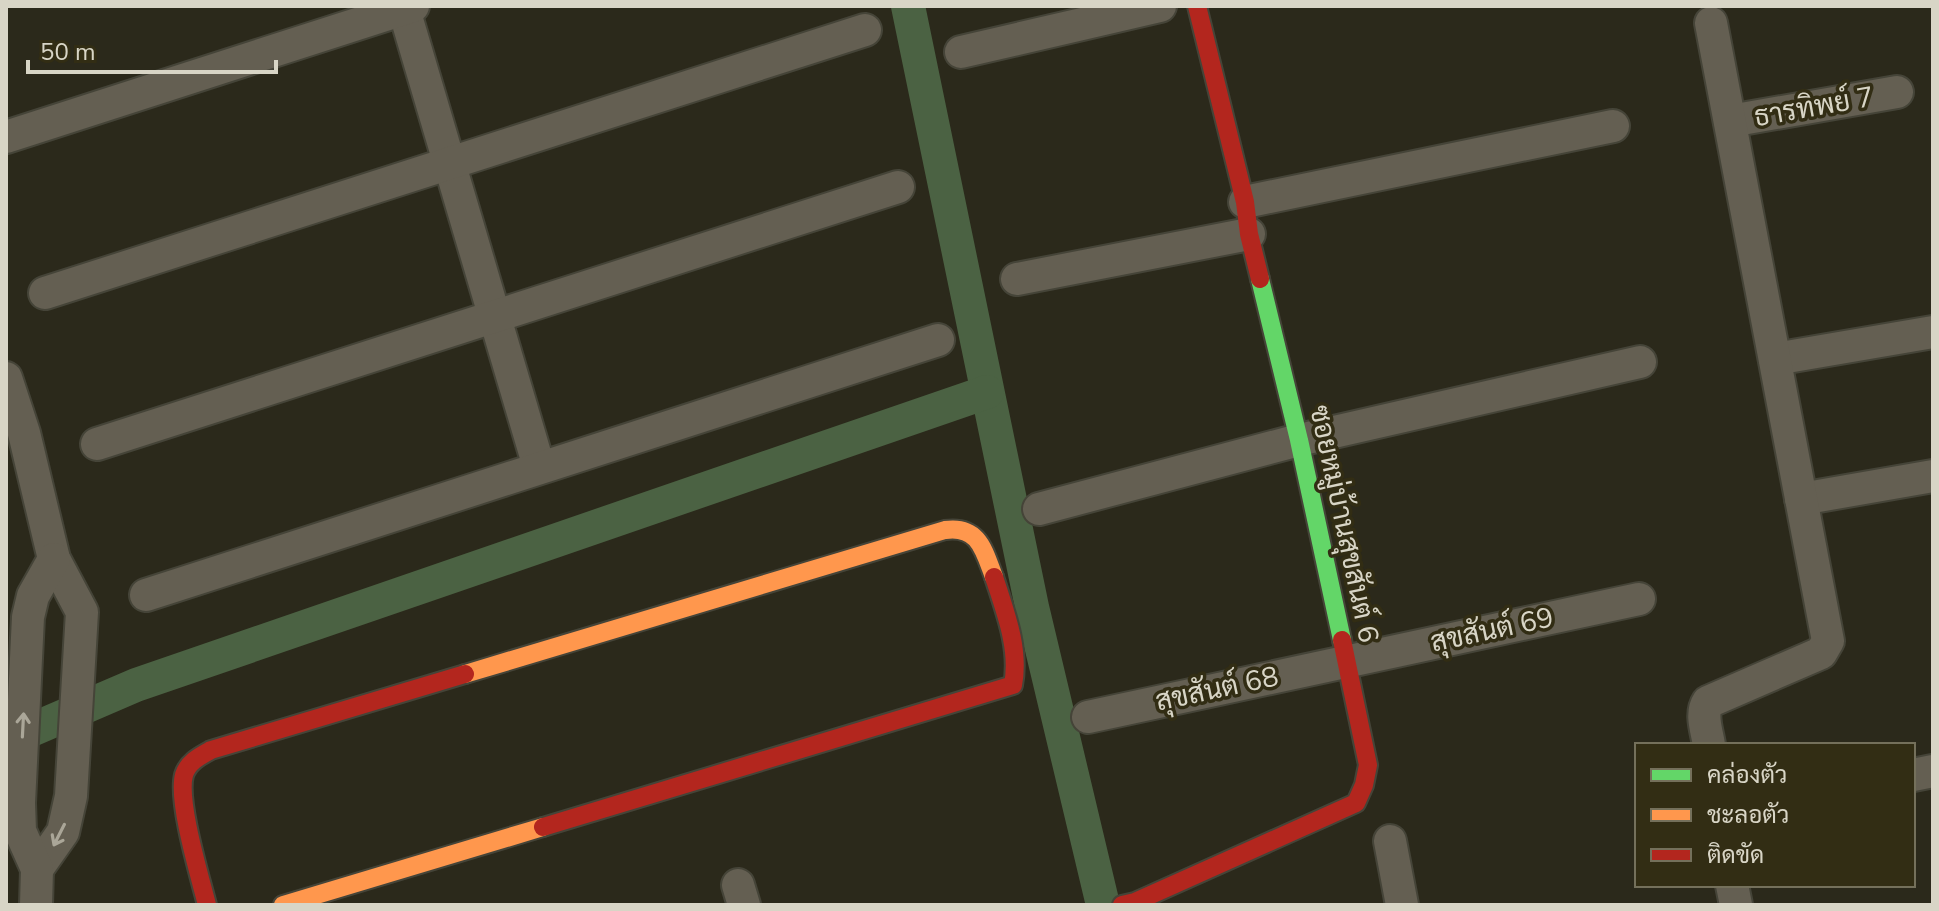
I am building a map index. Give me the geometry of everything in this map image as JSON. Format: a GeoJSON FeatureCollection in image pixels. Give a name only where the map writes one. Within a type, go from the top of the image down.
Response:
{"type":"FeatureCollection","features":[{"type":"Feature","properties":{"kind":"street"},"geometry":{"type":"LineString","coordinates":[[961,52],[1160,6]]}},
{"type":"Feature","properties":{"kind":"street","name":"ซอยหมู่บ้านสุขสันต์ 6"},"geometry":{"type":"LineString","coordinates":[[1129,904],[1356,803],[1364,790],[1368,765],[1299,440],[1197,6]]}},
{"type":"Feature","properties":{"kind":"street"},"geometry":{"type":"LineString","coordinates":[[6,137],[407,7],[539,467]]}},
{"type":"Feature","properties":{"kind":"street"},"geometry":{"type":"LineString","coordinates":[[1709,743],[1704,715],[1708,702],[1821,653],[1828,641],[1711,23]]}},
{"type":"Feature","properties":{"kind":"street"},"geometry":{"type":"LineString","coordinates":[[45,293],[865,30]]}},
{"type":"Feature","properties":{"kind":"street","name":"ธารทิพย์ 7"},"geometry":{"type":"LineString","coordinates":[[1730,121],[1897,92]]}},
{"type":"Feature","properties":{"kind":"street"},"geometry":{"type":"LineString","coordinates":[[1245,202],[1613,126]]}},
{"type":"Feature","properties":{"kind":"street"},"geometry":{"type":"LineString","coordinates":[[97,444],[898,187]]}},
{"type":"Feature","properties":{"kind":"street"},"geometry":{"type":"LineString","coordinates":[[1017,279],[1249,234]]}},
{"type":"Feature","properties":{"kind":"street"},"geometry":{"type":"LineString","coordinates":[[1775,359],[1933,332]]}},
{"type":"Feature","properties":{"kind":"street"},"geometry":{"type":"LineString","coordinates":[[146,595],[938,340]]}},
{"type":"Feature","properties":{"kind":"street"},"geometry":{"type":"LineString","coordinates":[[1039,509],[1299,440],[1640,362]]}},
{"type":"Feature","properties":{"kind":"street"},"geometry":{"type":"LineString","coordinates":[[6,378],[15,436],[54,559],[82,612],[71,796],[63,832],[37,869]]}},
{"type":"Feature","properties":{"kind":"street"},"geometry":{"type":"LineString","coordinates":[[1801,499],[1933,476]]}},
{"type":"Feature","properties":{"kind":"street"},"geometry":{"type":"LineString","coordinates":[[207,905],[183,802],[183,776],[193,759],[211,750],[945,530],[958,528],[973,534],[986,553],[1014,647],[1016,668],[1013,685],[283,905]]}},
{"type":"Feature","properties":{"kind":"street"},"geometry":{"type":"LineString","coordinates":[[36,905],[37,869],[20,831],[19,803],[28,617],[33,596],[54,559]]}},
{"type":"Feature","properties":{"kind":"street","name":"สุขสันต์ 69"},"geometry":{"type":"LineString","coordinates":[[1345,661],[1639,599]]}},
{"type":"Feature","properties":{"kind":"street","name":"สุขสันต์ 68"},"geometry":{"type":"LineString","coordinates":[[1088,717],[1345,661]]}},
{"type":"Feature","properties":{"kind":"street"},"geometry":{"type":"LineString","coordinates":[[1390,841],[1402,905]]}},
{"type":"Feature","properties":{"kind":"waterway"},"geometry":{"type":"LineString","coordinates":[[908,6],[1032,607],[1103,905]]}},
{"type":"Feature","properties":{"kind":"waterway"},"geometry":{"type":"LineString","coordinates":[[6,741],[136,685],[987,392]]}},
{"type":"Feature","properties":{"kind":"traffic: fast"},"geometry":{"type":"LineString","coordinates":[[1260,279],[1342,640]]}},
{"type":"Feature","properties":{"kind":"traffic: slow"},"geometry":{"type":"LineString","coordinates":[[465,674],[945,530],[966,532],[973,536],[983,549],[994,577]]}},
{"type":"Feature","properties":{"kind":"traffic: slow"},"geometry":{"type":"LineString","coordinates":[[283,905],[543,827]]}},
{"type":"Feature","properties":{"kind":"traffic: jam"},"geometry":{"type":"LineString","coordinates":[[1197,6],[1245,202],[1260,279]]}},
{"type":"Feature","properties":{"kind":"traffic: jam"},"geometry":{"type":"LineString","coordinates":[[543,827],[1013,685],[1013,644],[994,577]]}},
{"type":"Feature","properties":{"kind":"traffic: jam"},"geometry":{"type":"LineString","coordinates":[[1122,905],[1135,902],[1356,803],[1368,765],[1342,640]]}},
{"type":"Feature","properties":{"kind":"traffic: jam"},"geometry":{"type":"LineString","coordinates":[[207,905],[184,802],[184,775],[191,763],[211,750],[465,674]]}}]}
